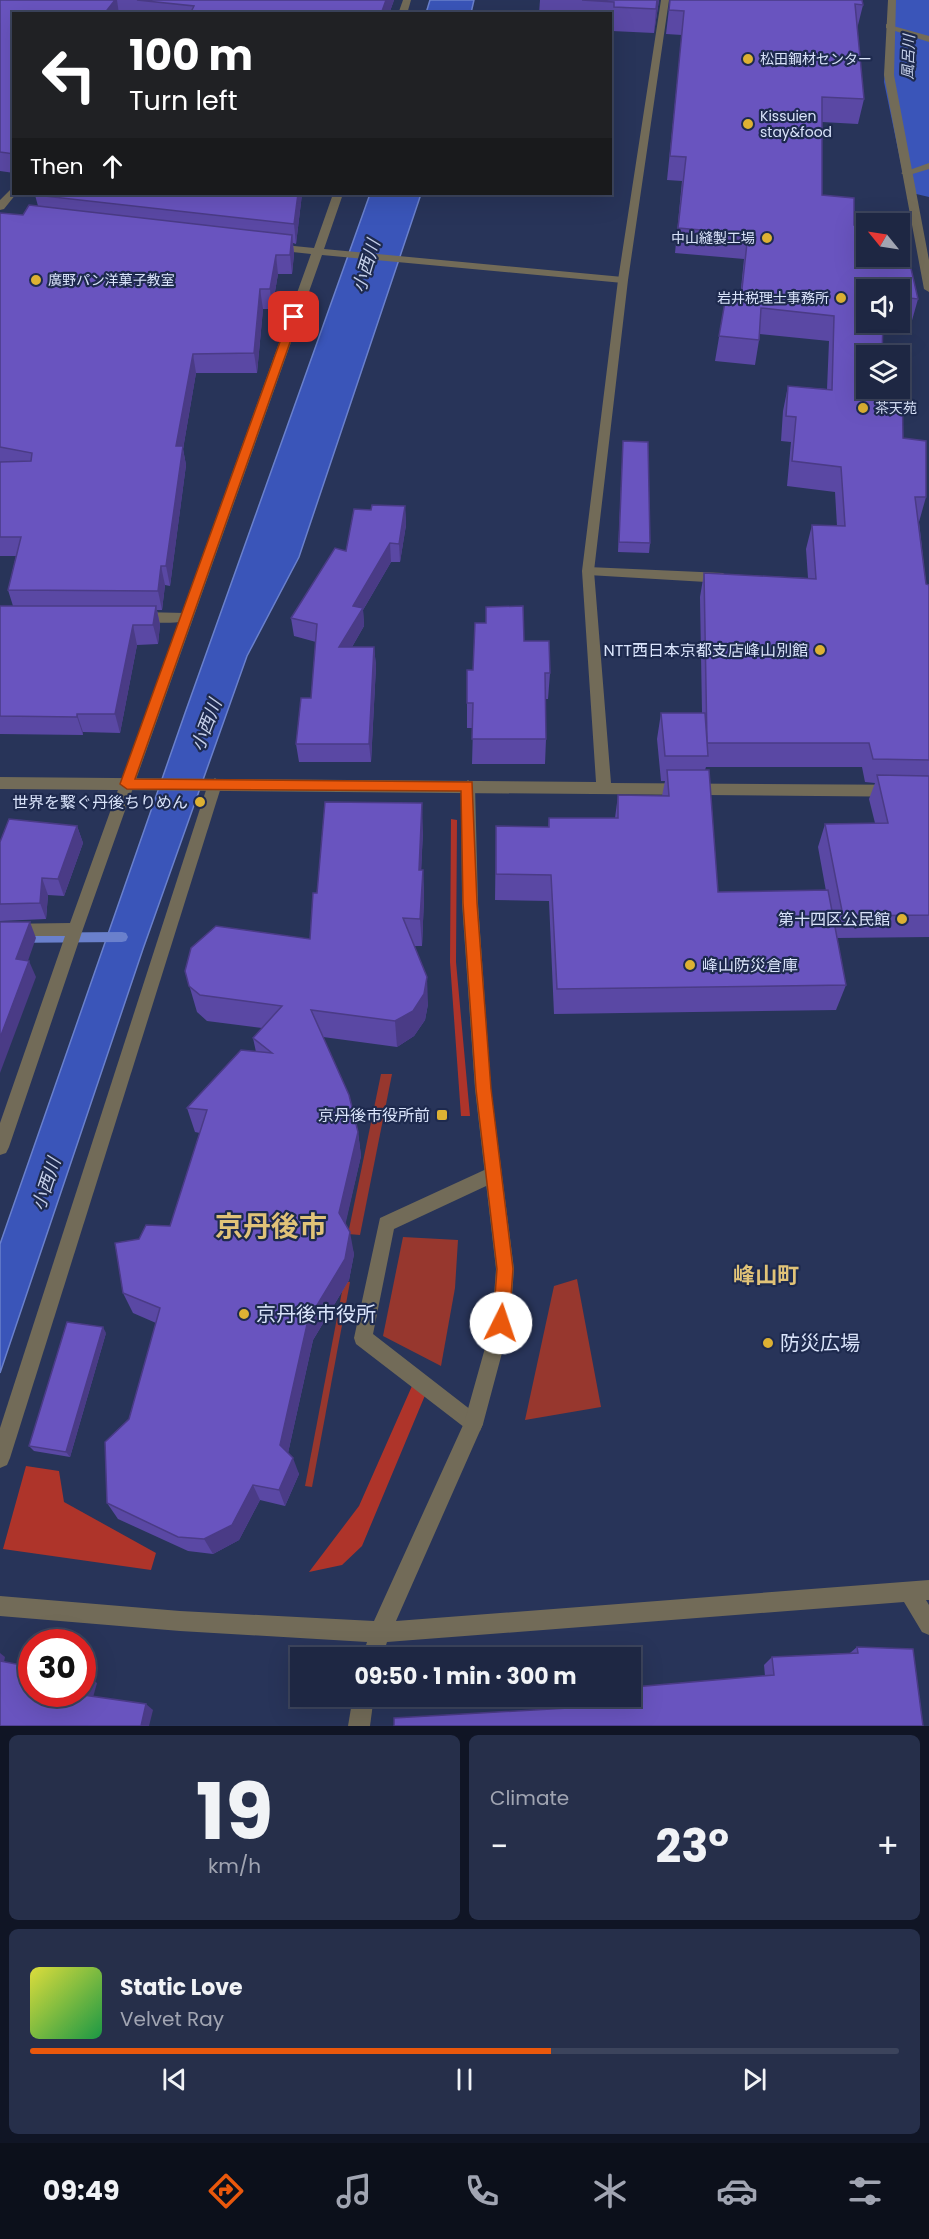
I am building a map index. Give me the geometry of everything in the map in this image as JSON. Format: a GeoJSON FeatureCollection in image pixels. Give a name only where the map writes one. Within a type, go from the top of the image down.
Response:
{"type":"FeatureCollection","features":[{"type":"Feature","properties":{"kind":"street"},"geometry":{"type":"LineString","coordinates":[[604,787],[588,571],[623,280],[665,0]]}},
{"type":"Feature","properties":{"kind":"street"},"geometry":{"type":"LineString","coordinates":[[892,0],[888,75],[929,289]]}},
{"type":"Feature","properties":{"kind":"street"},"geometry":{"type":"LineString","coordinates":[[890,26],[929,39]]}},
{"type":"Feature","properties":{"kind":"street"},"geometry":{"type":"LineString","coordinates":[[906,173],[929,166]]}},
{"type":"Feature","properties":{"kind":"street"},"geometry":{"type":"LineString","coordinates":[[0,207],[12,192]]}},
{"type":"Feature","properties":{"kind":"street"},"geometry":{"type":"LineString","coordinates":[[0,1147],[75,928],[134,784],[186,618],[338,195]]}},
{"type":"Feature","properties":{"kind":"street"},"geometry":{"type":"LineString","coordinates":[[258,245],[623,280]]}},
{"type":"Feature","properties":{"kind":"street"},"geometry":{"type":"LineString","coordinates":[[588,571],[739,579]]}},
{"type":"Feature","properties":{"kind":"street"},"geometry":{"type":"LineString","coordinates":[[128,617],[186,618]]}},
{"type":"Feature","properties":{"kind":"street"},"geometry":{"type":"LineString","coordinates":[[0,783],[929,791]]}},
{"type":"Feature","properties":{"kind":"street"},"geometry":{"type":"LineString","coordinates":[[0,1458],[211,784]]}},
{"type":"Feature","properties":{"kind":"street"},"geometry":{"type":"LineString","coordinates":[[375,1647],[473,1424],[501,1323],[505,1269],[483,1089],[471,914],[468,786]]}},
{"type":"Feature","properties":{"kind":"street"},"geometry":{"type":"LineString","coordinates":[[0,930],[75,928]]}},
{"type":"Feature","properties":{"kind":"street"},"geometry":{"type":"LineString","coordinates":[[473,1424],[363,1338],[386,1224],[493,1174]]}},
{"type":"Feature","properties":{"kind":"street"},"geometry":{"type":"LineString","coordinates":[[0,1606],[180,1621],[380,1632],[919,1591],[929,1625]]}},
{"type":"Feature","properties":{"kind":"street"},"geometry":{"type":"LineString","coordinates":[[359,1726],[362,1707]]}},
{"type":"Feature","properties":{"kind":"shaded area"},"geometry":{"type":"Polygon","coordinates":[[[451,819],[457,820],[456,962],[470,1116],[461,1116],[450,962],[451,819]]]}},
{"type":"Feature","properties":{"kind":"shaded area"},"geometry":{"type":"Polygon","coordinates":[[[381,1074],[392,1074],[360,1235],[348,1234],[381,1074]]]}},
{"type":"Feature","properties":{"kind":"shaded area"},"geometry":{"type":"Polygon","coordinates":[[[403,1237],[458,1240],[455,1288],[441,1366],[383,1336],[403,1237]]]}},
{"type":"Feature","properties":{"kind":"shaded area"},"geometry":{"type":"Polygon","coordinates":[[[577,1279],[601,1407],[525,1420],[554,1286],[577,1279]]]}},
{"type":"Feature","properties":{"kind":"shaded area"},"geometry":{"type":"Polygon","coordinates":[[[344,1281],[350,1282],[312,1487],[305,1486],[344,1281]]]}},
{"type":"Feature","properties":{"kind":"shaded area"},"geometry":{"type":"Polygon","coordinates":[[[412,1386],[426,1393],[362,1546],[342,1565],[309,1572],[359,1506],[412,1386]]]}},
{"type":"Feature","properties":{"kind":"shaded area"},"geometry":{"type":"Polygon","coordinates":[[[26,1466],[59,1471],[64,1502],[156,1553],[151,1570],[3,1549],[26,1466]]]}},
{"type":"Feature","properties":{"kind":"water"},"geometry":{"type":"Polygon","coordinates":[[[430,0],[474,0],[471,12],[426,12],[430,0]]]}},
{"type":"Feature","properties":{"kind":"water","name":"小西川"},"geometry":{"type":"Polygon","coordinates":[[[370,195],[421,195],[299,557],[247,656],[143,949],[0,1373],[0,1244],[185,713],[370,195]]]}},
{"type":"Feature","properties":{"kind":"building"},"geometry":{"type":"Polygon","coordinates":[[[0,0],[115,0],[106,12],[12,12],[12,154],[0,152],[0,0]]]}},
{"type":"Feature","properties":{"kind":"building"},"geometry":{"type":"Polygon","coordinates":[[[137,0],[386,0],[382,12],[191,12],[194,6],[137,0]]]}},
{"type":"Feature","properties":{"kind":"building"},"geometry":{"type":"Polygon","coordinates":[[[582,0],[657,0],[656,9],[614,7],[614,2],[582,0]]]}},
{"type":"Feature","properties":{"kind":"building"},"geometry":{"type":"Polygon","coordinates":[[[670,0],[862,0],[863,5],[855,4],[864,99],[822,97],[822,195],[854,198],[856,267],[910,267],[910,264],[918,299],[910,298],[910,279],[856,279],[856,333],[883,333],[882,345],[856,345],[856,399],[902,399],[903,438],[926,441],[926,497],[915,497],[926,584],[929,585],[929,760],[873,759],[869,743],[707,743],[704,573],[816,579],[812,525],[845,526],[841,467],[792,461],[796,417],[786,416],[788,386],[832,390],[834,316],[761,308],[759,340],[719,336],[726,296],[741,298],[748,234],[678,228],[686,157],[670,156],[684,11],[669,10],[670,0]]]}},
{"type":"Feature","properties":{"kind":"building"},"geometry":{"type":"Polygon","coordinates":[[[35,195],[298,195],[294,224],[35,195]]]}},
{"type":"Feature","properties":{"kind":"building"},"geometry":{"type":"Polygon","coordinates":[[[29,205],[292,235],[290,255],[276,255],[270,289],[260,289],[254,353],[193,354],[176,446],[183,446],[166,566],[161,566],[158,591],[8,590],[21,537],[0,537],[0,462],[31,461],[32,453],[0,447],[0,213],[23,215],[29,205]]]}},
{"type":"Feature","properties":{"kind":"building"},"geometry":{"type":"Polygon","coordinates":[[[623,441],[648,442],[650,543],[619,542],[623,441]]]}},
{"type":"Feature","properties":{"kind":"building"},"geometry":{"type":"Polygon","coordinates":[[[372,505],[405,506],[399,544],[390,543],[353,606],[363,608],[339,647],[374,647],[369,744],[296,744],[301,698],[311,698],[317,624],[291,618],[335,548],[346,551],[354,509],[371,510],[372,505]]]}},
{"type":"Feature","properties":{"kind":"building"},"geometry":{"type":"Polygon","coordinates":[[[0,606],[156,606],[153,625],[133,625],[115,714],[77,714],[77,717],[0,716],[0,606]]]}},
{"type":"Feature","properties":{"kind":"building"},"geometry":{"type":"Polygon","coordinates":[[[523,606],[524,641],[549,641],[550,673],[545,673],[546,739],[472,739],[473,703],[467,703],[467,670],[473,670],[475,623],[486,623],[486,607],[523,606]]]}},
{"type":"Feature","properties":{"kind":"building"},"geometry":{"type":"Polygon","coordinates":[[[661,713],[705,713],[708,756],[665,756],[661,713]]]}},
{"type":"Feature","properties":{"kind":"building"},"geometry":{"type":"Polygon","coordinates":[[[667,770],[709,770],[718,892],[828,890],[846,985],[557,989],[551,875],[496,874],[496,826],[549,827],[549,818],[618,818],[618,795],[669,796],[667,770]]]}},
{"type":"Feature","properties":{"kind":"building"},"geometry":{"type":"Polygon","coordinates":[[[877,775],[929,776],[929,915],[843,916],[825,824],[888,823],[877,775]]]}},
{"type":"Feature","properties":{"kind":"building","name":"京丹後市役所"},"geometry":{"type":"Polygon","coordinates":[[[325,802],[422,803],[419,870],[423,870],[420,919],[403,918],[427,977],[424,994],[413,1011],[395,1021],[311,1010],[349,1095],[358,1132],[339,1213],[350,1232],[345,1259],[308,1320],[280,1445],[293,1458],[279,1490],[253,1485],[232,1525],[204,1539],[178,1537],[107,1503],[105,1442],[129,1419],[160,1308],[123,1293],[115,1243],[139,1239],[146,1225],[170,1226],[207,1110],[187,1108],[241,1050],[272,1053],[253,1038],[282,1006],[200,995],[189,986],[185,971],[191,948],[216,926],[310,939],[313,893],[317,893],[325,802]]]}},
{"type":"Feature","properties":{"kind":"building"},"geometry":{"type":"Polygon","coordinates":[[[9,819],[77,826],[58,879],[42,878],[40,903],[0,904],[0,842],[9,819]]]}},
{"type":"Feature","properties":{"kind":"building"},"geometry":{"type":"Polygon","coordinates":[[[0,922],[30,922],[16,959],[29,961],[0,1038],[0,922]]]}},
{"type":"Feature","properties":{"kind":"building"},"geometry":{"type":"Polygon","coordinates":[[[67,1322],[103,1327],[66,1452],[29,1446],[67,1322]]]}},
{"type":"Feature","properties":{"kind":"building"},"geometry":{"type":"Polygon","coordinates":[[[857,1647],[913,1649],[923,1726],[394,1726],[394,1718],[585,1707],[641,1707],[641,1686],[774,1675],[772,1657],[858,1653],[857,1647]]]}},
{"type":"Feature","properties":{"kind":"building"},"geometry":{"type":"Polygon","coordinates":[[[0,1661],[18,1664],[18,1707],[96,1707],[96,1697],[146,1704],[141,1726],[0,1726],[0,1661]]]}},
{"type":"Feature","properties":{"kind":"waterway","name":"風呂川"},"geometry":{"type":"LineString","coordinates":[[911,0],[906,82],[929,183]]}},
{"type":"Feature","properties":{"kind":"waterway"},"geometry":{"type":"LineString","coordinates":[[0,938],[122,937]]}},
{"type":"Feature","properties":{"kind":"place","name":"松田鋼材センター"},"geometry":{"type":"Point","coordinates":[748,59]}},
{"type":"Feature","properties":{"kind":"place","name":"Kissuien stay&food"},"geometry":{"type":"Point","coordinates":[748,124]}},
{"type":"Feature","properties":{"kind":"place","name":"中山縫製工場"},"geometry":{"type":"Point","coordinates":[767,238]}},
{"type":"Feature","properties":{"kind":"place","name":"廣野パン洋菓子教室"},"geometry":{"type":"Point","coordinates":[36,280]}},
{"type":"Feature","properties":{"kind":"place","name":"岩井税理士事務所"},"geometry":{"type":"Point","coordinates":[841,298]}},
{"type":"Feature","properties":{"kind":"place","name":"茶天苑"},"geometry":{"type":"Point","coordinates":[863,408]}},
{"type":"Feature","properties":{"kind":"place","name":"NTT西日本京都支店峰山別館"},"geometry":{"type":"Point","coordinates":[820,650]}},
{"type":"Feature","properties":{"kind":"place","name":"世界を繋ぐ丹後ちりめん"},"geometry":{"type":"Point","coordinates":[200,802]}},
{"type":"Feature","properties":{"kind":"place","name":"第十四区公民館"},"geometry":{"type":"Point","coordinates":[902,919]}},
{"type":"Feature","properties":{"kind":"place","name":"峰山防災倉庫"},"geometry":{"type":"Point","coordinates":[690,965]}},
{"type":"Feature","properties":{"kind":"place","name":"京丹後市役所前"},"geometry":{"type":"Point","coordinates":[442,1115]}},
{"type":"Feature","properties":{"kind":"place","name":"京丹後市役所"},"geometry":{"type":"Point","coordinates":[244,1314]}},
{"type":"Feature","properties":{"kind":"place","name":"防災広場"},"geometry":{"type":"Point","coordinates":[768,1343]}},
{"type":"Feature","properties":{"kind":"district","name":"京丹後市"},"geometry":{"type":"Point","coordinates":[271,1226]}},
{"type":"Feature","properties":{"kind":"district","name":"峰山町"},"geometry":{"type":"Point","coordinates":[766,1275]}},
{"type":"Feature","properties":{"kind":"route"},"geometry":{"type":"LineString","coordinates":[[294,317],[127,784],[468,786],[470,903],[483,1089],[505,1269],[501,1323]]}}]}
